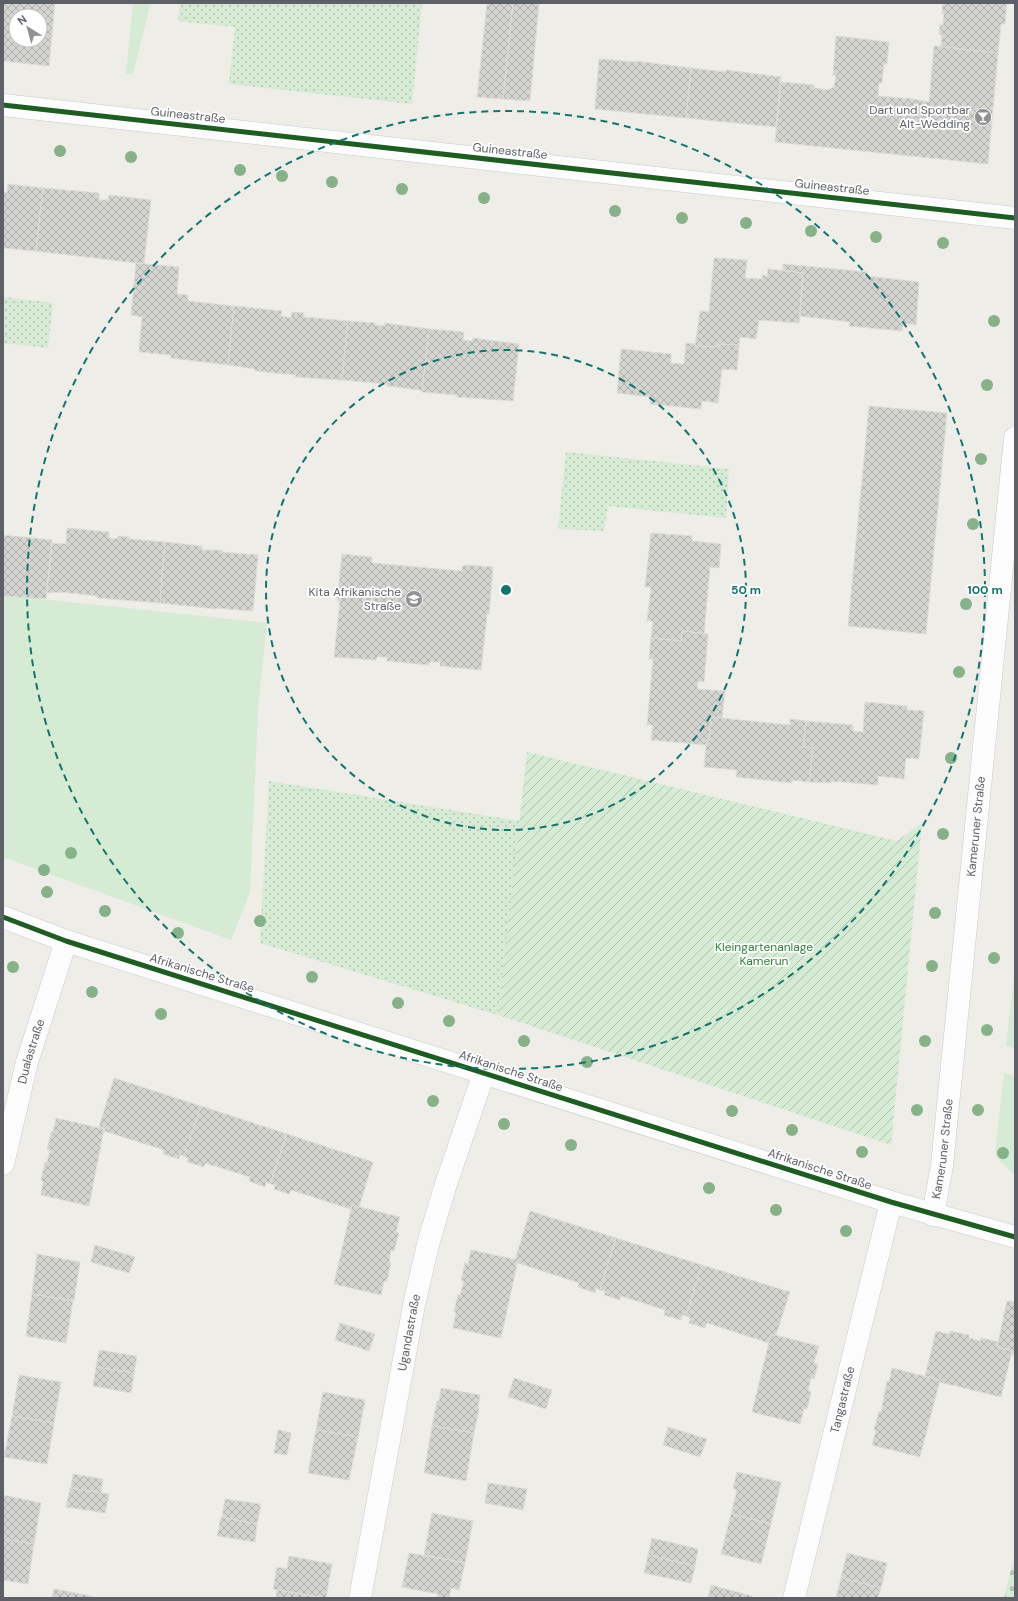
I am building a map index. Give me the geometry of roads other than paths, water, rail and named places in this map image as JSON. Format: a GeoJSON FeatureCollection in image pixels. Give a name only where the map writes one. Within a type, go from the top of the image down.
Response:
{"type":"FeatureCollection","features":[{"type":"Feature","properties":{"kind":"street","name":"Guineastraße"},"geometry":{"type":"LineString","coordinates":[[3,104],[1015,218]]}},
{"type":"Feature","properties":{"kind":"street","name":"Kameruner Straße"},"geometry":{"type":"LineString","coordinates":[[933,1215],[942,1165],[1015,438]]}},
{"type":"Feature","properties":{"kind":"street","name":"Afrikanische Straße"},"geometry":{"type":"LineString","coordinates":[[3,918],[66,941],[891,1202],[1015,1237]]}},
{"type":"Feature","properties":{"kind":"street","name":"Dualastraße"},"geometry":{"type":"LineString","coordinates":[[3,1164],[27,1062],[66,941]]}},
{"type":"Feature","properties":{"kind":"street","name":"Ugandastraße"},"geometry":{"type":"LineString","coordinates":[[360,1598],[414,1305],[428,1244],[445,1187],[484,1073]]}},
{"type":"Feature","properties":{"kind":"street","name":"Tangastraße"},"geometry":{"type":"LineString","coordinates":[[794,1598],[891,1202]]}},
{"type":"Feature","properties":{"kind":"place","name":"Dart und Sportbar Alt-Wedding"},"geometry":{"type":"Point","coordinates":[983,117]}},
{"type":"Feature","properties":{"kind":"place","name":"Kita Afrikanische Straße"},"geometry":{"type":"Point","coordinates":[414,599]}},
{"type":"Feature","properties":{"kind":"park label","name":"Kleingartenanlage Kamerun"},"geometry":{"type":"Point","coordinates":[764,954]}}]}
